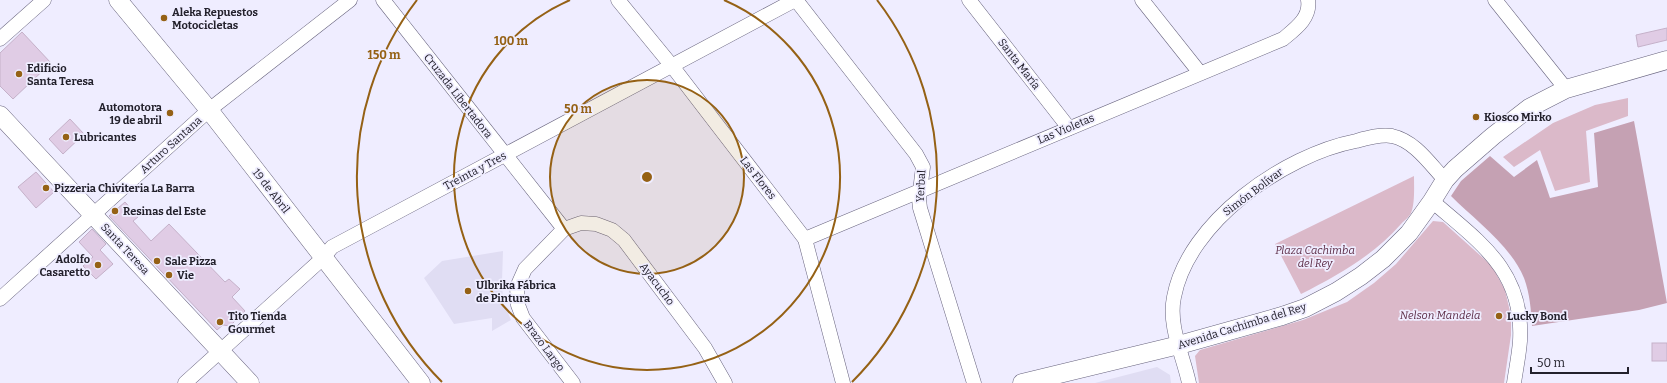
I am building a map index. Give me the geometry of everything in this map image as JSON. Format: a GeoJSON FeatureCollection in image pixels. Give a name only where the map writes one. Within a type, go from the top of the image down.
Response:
{"type":"FeatureCollection","features":[{"type":"Feature","properties":{"kind":"street"},"geometry":{"type":"LineString","coordinates":[[0,39],[44,0]]}},
{"type":"Feature","properties":{"kind":"street","name":"19 de Abril"},"geometry":{"type":"LineString","coordinates":[[118,0],[209,110],[421,383]]}},
{"type":"Feature","properties":{"kind":"street","name":"Arturo Santana"},"geometry":{"type":"LineString","coordinates":[[0,299],[209,110],[350,0]]}},
{"type":"Feature","properties":{"kind":"street","name":"Cruzada Libertadora"},"geometry":{"type":"LineString","coordinates":[[383,0],[564,229]]}},
{"type":"Feature","properties":{"kind":"street","name":"Las Flores"},"geometry":{"type":"LineString","coordinates":[[618,0],[672,66],[805,239],[843,383]]}},
{"type":"Feature","properties":{"kind":"street","name":"Treinta y Tres"},"geometry":{"type":"LineString","coordinates":[[185,383],[323,258],[332,247],[795,0]]}},
{"type":"Feature","properties":{"kind":"street","name":"Yerbal"},"geometry":{"type":"LineString","coordinates":[[795,0],[916,154],[923,166],[920,190],[920,208],[974,383]]}},
{"type":"Feature","properties":{"kind":"street","name":"Santa María"},"geometry":{"type":"LineString","coordinates":[[969,0],[1069,128]]}},
{"type":"Feature","properties":{"kind":"street"},"geometry":{"type":"LineString","coordinates":[[1142,0],[1200,73]]}},
{"type":"Feature","properties":{"kind":"street","name":"Las Violetas"},"geometry":{"type":"LineString","coordinates":[[805,239],[1283,39],[1300,26],[1308,12],[1308,0]]}},
{"type":"Feature","properties":{"kind":"street"},"geometry":{"type":"LineString","coordinates":[[1495,0],[1566,89]]}},
{"type":"Feature","properties":{"kind":"street","name":"Avenida Cachimba del Rey"},"geometry":{"type":"LineString","coordinates":[[1022,383],[1179,345],[1282,316],[1304,308],[1336,292],[1361,276],[1383,258],[1408,233],[1432,201],[1445,180],[1455,169],[1493,136],[1523,113],[1550,96],[1566,89],[1667,60]]}},
{"type":"Feature","properties":{"kind":"street","name":"Santa Teresa"},"geometry":{"type":"LineString","coordinates":[[0,115],[250,383]]}},
{"type":"Feature","properties":{"kind":"street","name":"Simón Bolívar"},"geometry":{"type":"LineString","coordinates":[[1189,383],[1173,324],[1173,298],[1179,277],[1188,257],[1205,232],[1225,212],[1257,186],[1282,169],[1328,148],[1375,137],[1392,136],[1412,145],[1445,180]]}},
{"type":"Feature","properties":{"kind":"street"},"geometry":{"type":"LineString","coordinates":[[1432,201],[1471,233],[1493,256],[1506,274],[1514,293],[1518,313],[1520,340],[1514,383]]}},
{"type":"Feature","properties":{"kind":"street","name":"Ayacucho"},"geometry":{"type":"LineString","coordinates":[[564,229],[581,223],[596,224],[612,230],[624,240],[705,348],[724,383]]}},
{"type":"Feature","properties":{"kind":"street","name":"Brazo Largo"},"geometry":{"type":"LineString","coordinates":[[564,229],[525,269],[517,287],[518,305],[523,318],[572,383]]}},
{"type":"Feature","properties":{"kind":"shaded area"},"geometry":{"type":"Polygon","coordinates":[[[1634,121],[1667,303],[1639,310],[1532,326],[1528,290],[1518,266],[1502,244],[1451,196],[1461,181],[1490,156],[1514,177],[1537,160],[1550,198],[1598,187],[1594,133],[1634,121]]]}},
{"type":"Feature","properties":{"kind":"shaded area","name":"Ulbrika Fábrica de Pintura"},"geometry":{"type":"Polygon","coordinates":[[[503,251],[503,302],[511,320],[492,331],[492,318],[454,324],[424,278],[442,261],[503,251]]]}},
{"type":"Feature","properties":{"kind":"shaded area"},"geometry":{"type":"Polygon","coordinates":[[[1157,367],[1170,375],[1171,383],[1095,383],[1157,367]]]}},
{"type":"Feature","properties":{"kind":"green space"},"geometry":{"type":"Polygon","coordinates":[[[1628,98],[1628,116],[1586,131],[1590,182],[1555,191],[1540,150],[1514,167],[1503,157],[1553,123],[1595,105],[1628,98]]]}},
{"type":"Feature","properties":{"kind":"green space","name":"Plaza Cachimba del Rey"},"geometry":{"type":"Polygon","coordinates":[[[1414,176],[1413,205],[1411,213],[1408,217],[1367,255],[1328,280],[1301,294],[1275,244],[1414,176]]]}},
{"type":"Feature","properties":{"kind":"green space","name":"Nelson Mandela"},"geometry":{"type":"Polygon","coordinates":[[[1433,221],[1443,222],[1492,266],[1505,290],[1511,316],[1511,335],[1504,383],[1199,383],[1195,356],[1200,350],[1303,320],[1347,302],[1374,283],[1396,264],[1433,221]]]}},
{"type":"Feature","properties":{"kind":"building"},"geometry":{"type":"Polygon","coordinates":[[[1667,28],[1667,40],[1638,47],[1636,35],[1667,28]]]}},
{"type":"Feature","properties":{"kind":"building","name":"Edificio Santa Teresa"},"geometry":{"type":"Polygon","coordinates":[[[22,32],[51,63],[13,99],[0,86],[0,53],[22,32]]]}},
{"type":"Feature","properties":{"kind":"building","name":"Lubricantes"},"geometry":{"type":"Polygon","coordinates":[[[70,119],[84,134],[63,154],[49,139],[70,119]]]}},
{"type":"Feature","properties":{"kind":"building"},"geometry":{"type":"Polygon","coordinates":[[[36,172],[54,192],[36,208],[18,187],[36,172]]]}},
{"type":"Feature","properties":{"kind":"building"},"geometry":{"type":"Polygon","coordinates":[[[125,202],[138,217],[133,221],[151,241],[169,224],[225,282],[229,279],[240,289],[232,297],[245,311],[230,326],[223,325],[217,330],[109,216],[125,202]]]}},
{"type":"Feature","properties":{"kind":"building"},"geometry":{"type":"Polygon","coordinates":[[[92,229],[106,244],[100,250],[113,264],[96,279],[83,266],[93,257],[79,242],[92,229]]]}},
{"type":"Feature","properties":{"kind":"building"},"geometry":{"type":"Polygon","coordinates":[[[1652,343],[1667,343],[1667,361],[1652,361],[1652,343]]]}},
{"type":"Feature","properties":{"kind":"place","name":"Aleka Repuestos Motocicletas"},"geometry":{"type":"Point","coordinates":[164,18]}},
{"type":"Feature","properties":{"kind":"place","name":"Edificio Santa Teresa"},"geometry":{"type":"Point","coordinates":[19,74]}},
{"type":"Feature","properties":{"kind":"place","name":"Automotora 19 de abril"},"geometry":{"type":"Point","coordinates":[170,113]}},
{"type":"Feature","properties":{"kind":"place","name":"Kiosco Mirko"},"geometry":{"type":"Point","coordinates":[1476,117]}},
{"type":"Feature","properties":{"kind":"place","name":"Lubricantes"},"geometry":{"type":"Point","coordinates":[66,137]}},
{"type":"Feature","properties":{"kind":"place","name":"Pizzeria Chiviteria La Barra"},"geometry":{"type":"Point","coordinates":[46,188]}},
{"type":"Feature","properties":{"kind":"place","name":"Resinas del Este"},"geometry":{"type":"Point","coordinates":[115,211]}},
{"type":"Feature","properties":{"kind":"place","name":"Sale Pizza"},"geometry":{"type":"Point","coordinates":[157,261]}},
{"type":"Feature","properties":{"kind":"place","name":"Adolfo Casaretto"},"geometry":{"type":"Point","coordinates":[98,265]}},
{"type":"Feature","properties":{"kind":"place","name":"Vie"},"geometry":{"type":"Point","coordinates":[169,275]}},
{"type":"Feature","properties":{"kind":"place","name":"Ulbrika Fábrica de Pintura"},"geometry":{"type":"Point","coordinates":[468,291]}},
{"type":"Feature","properties":{"kind":"place","name":"Lucky Bond"},"geometry":{"type":"Point","coordinates":[1499,316]}},
{"type":"Feature","properties":{"kind":"place","name":"Tito Tienda Gourmet"},"geometry":{"type":"Point","coordinates":[220,322]}}]}
